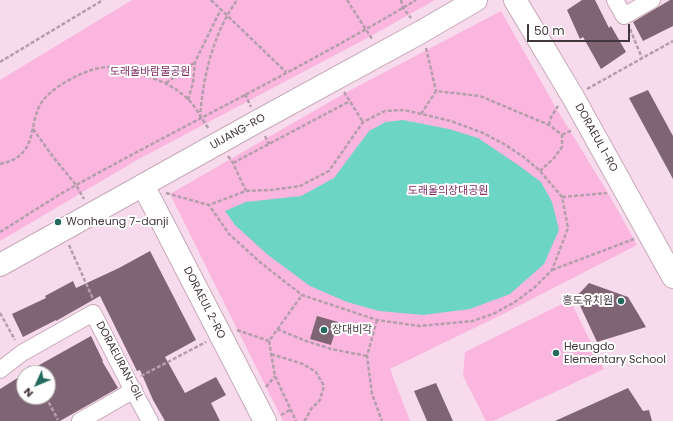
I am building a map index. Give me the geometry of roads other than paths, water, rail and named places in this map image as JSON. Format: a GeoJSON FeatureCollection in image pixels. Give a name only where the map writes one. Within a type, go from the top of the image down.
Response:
{"type":"FeatureCollection","features":[{"type":"Feature","properties":{"kind":"street","name":"UIJANG-RO"},"geometry":{"type":"LineString","coordinates":[[0,265],[152,188],[476,0]]}},
{"type":"Feature","properties":{"kind":"street","name":"DORAEUL 1-RO"},"geometry":{"type":"LineString","coordinates":[[515,0],[573,97],[650,233],[673,277]]}},
{"type":"Feature","properties":{"kind":"street"},"geometry":{"type":"LineString","coordinates":[[615,0],[624,16],[652,0]]}},
{"type":"Feature","properties":{"kind":"street","name":"DORAEUL 2-RO"},"geometry":{"type":"LineString","coordinates":[[152,188],[271,419]]}},
{"type":"Feature","properties":{"kind":"street","name":"DORAEURAN-GIL"},"geometry":{"type":"LineString","coordinates":[[0,370],[22,353],[93,313],[150,421]]}},
{"type":"Feature","properties":{"kind":"street"},"geometry":{"type":"LineString","coordinates":[[80,421],[131,386]]}},
{"type":"Feature","properties":{"kind":"place","name":"Wonheung 7-danji"},"geometry":{"type":"Point","coordinates":[58,222]}},
{"type":"Feature","properties":{"kind":"place","name":"흥도유치원"},"geometry":{"type":"Point","coordinates":[621,301]}},
{"type":"Feature","properties":{"kind":"place","name":"장대비각"},"geometry":{"type":"Point","coordinates":[324,330]}},
{"type":"Feature","properties":{"kind":"place","name":"Heungdo Elementary School"},"geometry":{"type":"Point","coordinates":[556,353]}},
{"type":"Feature","properties":{"kind":"park label","name":"도래울바람물공원"},"geometry":{"type":"Point","coordinates":[150,72]}},
{"type":"Feature","properties":{"kind":"park label","name":"도래울의장대공원"},"geometry":{"type":"Point","coordinates":[448,191]}}]}
